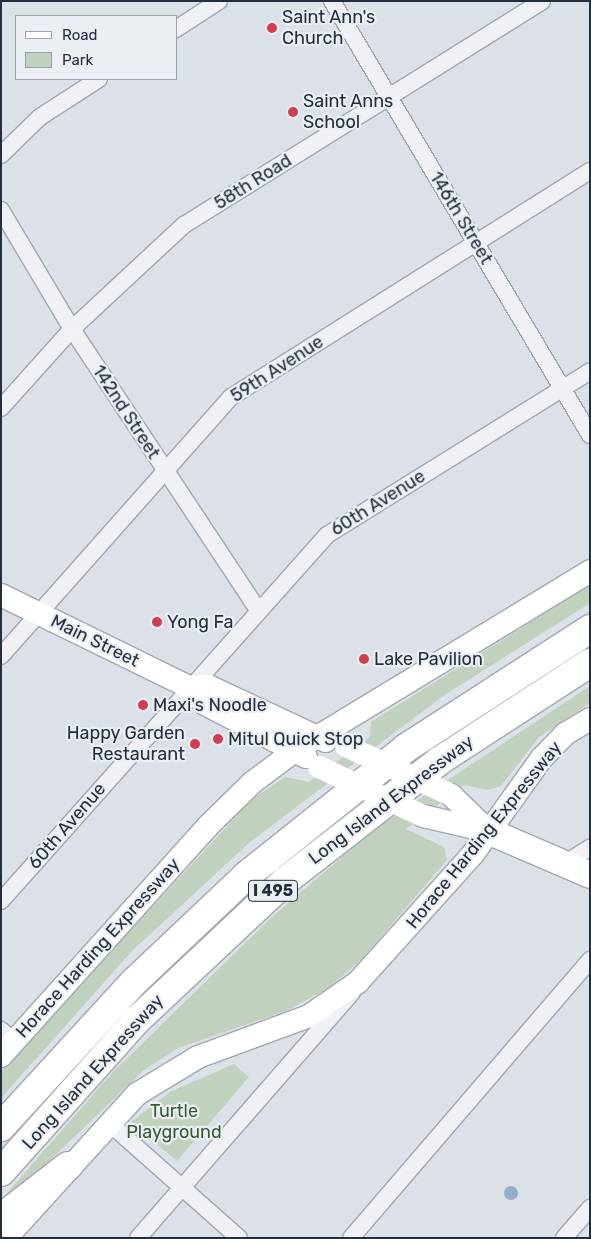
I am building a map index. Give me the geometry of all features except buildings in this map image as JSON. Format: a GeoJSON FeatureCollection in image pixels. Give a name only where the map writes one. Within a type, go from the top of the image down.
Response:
{"type":"FeatureCollection","features":[{"type":"Feature","properties":{"kind":"highway","name":"Long Island Expressway"},"geometry":{"type":"LineString","coordinates":[[1,1127],[135,981],[247,875],[368,775],[590,629]]}},
{"type":"Feature","properties":{"kind":"highway","name":"Long Island Expressway"},"geometry":{"type":"LineString","coordinates":[[1,1172],[137,1020],[285,880],[439,761],[590,663]]}},
{"type":"Feature","properties":{"kind":"highway"},"geometry":{"type":"LineString","coordinates":[[1,1218],[68,1166]]}},
{"type":"Feature","properties":{"kind":"main road","name":"Horace Harding Expressway"},"geometry":{"type":"LineString","coordinates":[[6,1042],[208,826],[296,750],[590,572]]}},
{"type":"Feature","properties":{"kind":"main road","name":"Main Street"},"geometry":{"type":"LineString","coordinates":[[1,595],[189,687],[205,704],[296,750],[319,767],[424,816],[488,831],[590,875]]}},
{"type":"Feature","properties":{"kind":"main road","name":"Main Street"},"geometry":{"type":"LineString","coordinates":[[189,687],[208,686],[315,739],[346,746],[452,796],[488,831]]}},
{"type":"Feature","properties":{"kind":"main road","name":"Horace Harding Expressway"},"geometry":{"type":"LineString","coordinates":[[6,1238],[108,1122],[137,1094],[177,1068],[309,1016],[374,967],[488,831],[541,759],[565,734],[590,720]]}},
{"type":"Feature","properties":{"kind":"street"},"geometry":{"type":"LineString","coordinates":[[178,28],[219,1]]}},
{"type":"Feature","properties":{"kind":"street","name":"146th Street"},"geometry":{"type":"LineString","coordinates":[[332,1],[590,435]]}},
{"type":"Feature","properties":{"kind":"street","name":"58th Road"},"geometry":{"type":"LineString","coordinates":[[1,408],[72,329],[184,225],[542,1]]}},
{"type":"Feature","properties":{"kind":"street"},"geometry":{"type":"LineString","coordinates":[[1,155],[40,117],[97,80]]}},
{"type":"Feature","properties":{"kind":"street","name":"59th Avenue"},"geometry":{"type":"LineString","coordinates":[[1,656],[163,468],[231,397],[590,171]]}},
{"type":"Feature","properties":{"kind":"street","name":"142nd Street"},"geometry":{"type":"LineString","coordinates":[[1,210],[72,329],[258,610]]}},
{"type":"Feature","properties":{"kind":"street","name":"60th Avenue"},"geometry":{"type":"LineString","coordinates":[[1,900],[189,687],[327,535],[590,371]]}},
{"type":"Feature","properties":{"kind":"street"},"geometry":{"type":"LineString","coordinates":[[564,864],[590,848]]}},
{"type":"Feature","properties":{"kind":"street"},"geometry":{"type":"LineString","coordinates":[[351,1238],[590,960]]}},
{"type":"Feature","properties":{"kind":"street"},"geometry":{"type":"LineString","coordinates":[[138,1238],[374,967]]}},
{"type":"Feature","properties":{"kind":"street"},"geometry":{"type":"LineString","coordinates":[[108,1122],[239,1238]]}},
{"type":"Feature","properties":{"kind":"street"},"geometry":{"type":"LineString","coordinates":[[564,1238],[590,1208]]}},
{"type":"Feature","properties":{"kind":"green space"},"geometry":{"type":"Polygon","coordinates":[[[590,585],[590,603],[443,696],[250,842],[132,951],[1,1098],[1,1071],[251,800],[285,777],[309,782],[370,737],[371,722],[590,585]]]}},
{"type":"Feature","properties":{"kind":"green space"},"geometry":{"type":"Polygon","coordinates":[[[590,686],[590,703],[539,737],[501,786],[489,790],[464,785],[406,829],[444,847],[447,860],[362,959],[329,988],[286,1011],[178,1048],[144,1070],[1,1207],[1,1200],[112,1073],[272,917],[377,827],[590,686]]]}},
{"type":"Feature","properties":{"kind":"green space","name":"Turtle Playground"},"geometry":{"type":"Polygon","coordinates":[[[234,1064],[249,1077],[177,1161],[131,1122],[170,1092],[234,1064]]]}},
{"type":"Feature","properties":{"kind":"water"},"geometry":{"type":"Polygon","coordinates":[[[508,1186],[514,1186],[518,1193],[514,1200],[508,1200],[504,1196],[504,1190],[508,1186]]]}},
{"type":"Feature","properties":{"kind":"place","name":"Saint Ann's Church"},"geometry":{"type":"Point","coordinates":[272,28]}},
{"type":"Feature","properties":{"kind":"place","name":"Saint Anns School"},"geometry":{"type":"Point","coordinates":[293,112]}},
{"type":"Feature","properties":{"kind":"place","name":"Yong Fa"},"geometry":{"type":"Point","coordinates":[157,622]}},
{"type":"Feature","properties":{"kind":"place","name":"Lake Pavilion"},"geometry":{"type":"Point","coordinates":[364,659]}},
{"type":"Feature","properties":{"kind":"place","name":"Maxi's Noodle"},"geometry":{"type":"Point","coordinates":[143,705]}},
{"type":"Feature","properties":{"kind":"place","name":"Mitul Quick Stop"},"geometry":{"type":"Point","coordinates":[218,739]}},
{"type":"Feature","properties":{"kind":"place","name":"Happy Garden Restaurant"},"geometry":{"type":"Point","coordinates":[195,744]}}]}
